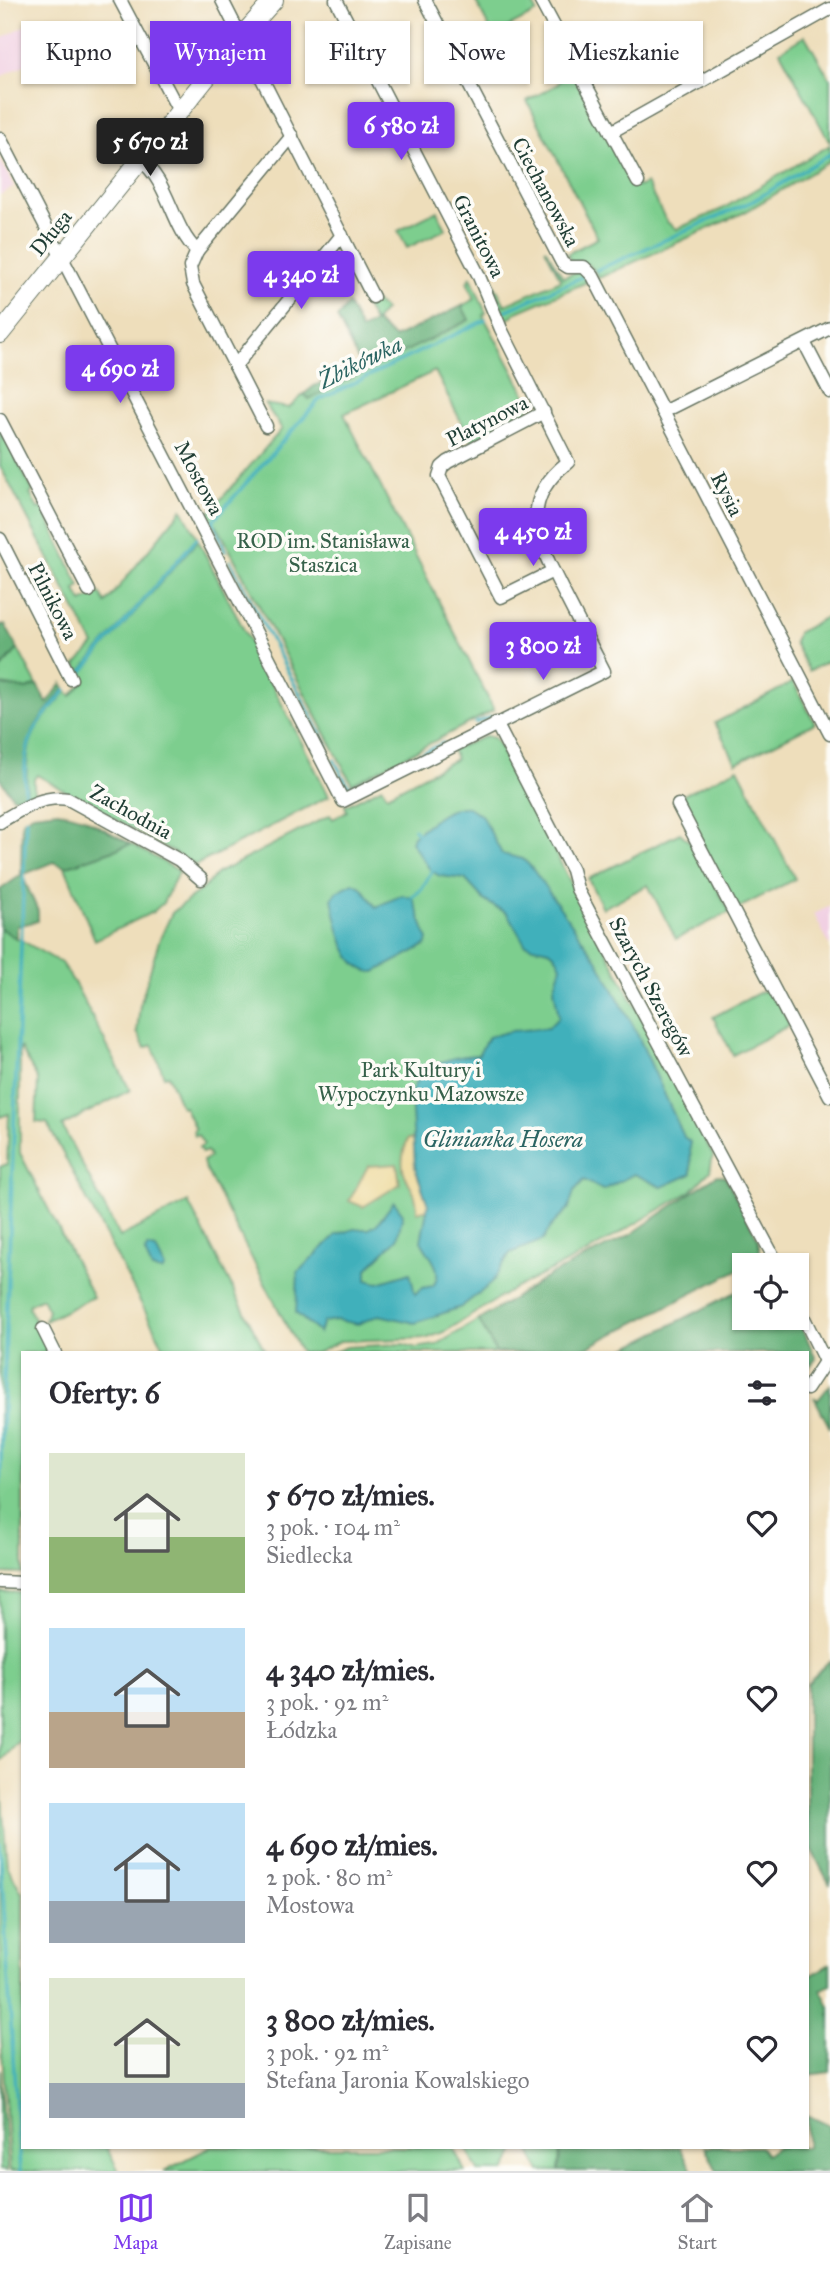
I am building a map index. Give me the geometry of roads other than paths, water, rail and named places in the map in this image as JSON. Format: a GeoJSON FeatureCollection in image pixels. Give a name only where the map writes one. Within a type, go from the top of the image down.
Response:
{"type":"FeatureCollection","features":[{"type":"Feature","properties":{"kind":"street"},"geometry":{"type":"LineString","coordinates":[[120,0],[179,111]]}},
{"type":"Feature","properties":{"kind":"street"},"geometry":{"type":"LineString","coordinates":[[222,0],[233,21]]}},
{"type":"Feature","properties":{"kind":"street","name":"Długa"},"geometry":{"type":"LineString","coordinates":[[255,21],[274,0]]}},
{"type":"Feature","properties":{"kind":"street","name":"Granitowa"},"geometry":{"type":"LineString","coordinates":[[336,0],[473,265],[501,329],[565,454],[568,462],[546,483],[536,514],[538,539],[553,571]]}},
{"type":"Feature","properties":{"kind":"street","name":"Ciechanowska"},"geometry":{"type":"LineString","coordinates":[[425,0],[562,263],[589,271]]}},
{"type":"Feature","properties":{"kind":"street"},"geometry":{"type":"LineString","coordinates":[[540,0],[638,181]]}},
{"type":"Feature","properties":{"kind":"street"},"geometry":{"type":"LineString","coordinates":[[611,132],[830,9]]}},
{"type":"Feature","properties":{"kind":"street","name":"Długa"},"geometry":{"type":"LineString","coordinates":[[0,334],[201,84]]}},
{"type":"Feature","properties":{"kind":"street"},"geometry":{"type":"LineString","coordinates":[[265,84],[373,297]]}},
{"type":"Feature","properties":{"kind":"street"},"geometry":{"type":"LineString","coordinates":[[266,426],[193,284],[190,267],[197,251],[292,136]]}},
{"type":"Feature","properties":{"kind":"street","name":"Mostowa"},"geometry":{"type":"LineString","coordinates":[[0,138],[343,801],[496,723]]}},
{"type":"Feature","properties":{"kind":"street"},"geometry":{"type":"LineString","coordinates":[[140,160],[151,170],[188,240],[197,251]]}},
{"type":"Feature","properties":{"kind":"street"},"geometry":{"type":"LineString","coordinates":[[235,366],[342,235]]}},
{"type":"Feature","properties":{"kind":"street","name":"Rysia"},"geometry":{"type":"LineString","coordinates":[[589,271],[830,734]]}},
{"type":"Feature","properties":{"kind":"street"},"geometry":{"type":"LineString","coordinates":[[663,412],[830,328]]}},
{"type":"Feature","properties":{"kind":"street"},"geometry":{"type":"LineString","coordinates":[[804,342],[830,392]]}},
{"type":"Feature","properties":{"kind":"street","name":"Platynowa"},"geometry":{"type":"LineString","coordinates":[[544,412],[448,461],[439,476],[500,597],[553,571]]}},
{"type":"Feature","properties":{"kind":"street"},"geometry":{"type":"LineString","coordinates":[[0,420],[89,591]]}},
{"type":"Feature","properties":{"kind":"street","name":"Pilnikowa"},"geometry":{"type":"LineString","coordinates":[[0,539],[71,679]]}},
{"type":"Feature","properties":{"kind":"street"},"geometry":{"type":"LineString","coordinates":[[496,723],[604,671],[553,571]]}},
{"type":"Feature","properties":{"kind":"street","name":"Szarych Szeregów"},"geometry":{"type":"LineString","coordinates":[[496,723],[572,870],[577,888],[771,1253]]}},
{"type":"Feature","properties":{"kind":"street","name":"Zachodnia"},"geometry":{"type":"LineString","coordinates":[[0,822],[41,800],[52,797],[68,799],[179,860],[201,879]]}},
{"type":"Feature","properties":{"kind":"street"},"geometry":{"type":"LineString","coordinates":[[678,806],[830,1096]]}},
{"type":"Feature","properties":{"kind":"street"},"geometry":{"type":"LineString","coordinates":[[809,1324],[828,1357],[809,1386]]}},
{"type":"Feature","properties":{"kind":"street"},"geometry":{"type":"LineString","coordinates":[[43,1329],[54,1351]]}},
{"type":"Feature","properties":{"kind":"water","name":"Glinianka Hosera"},"geometry":{"type":"Polygon","coordinates":[[[468,807],[482,816],[502,854],[523,859],[531,867],[597,960],[634,1027],[684,1137],[690,1142],[691,1174],[662,1187],[634,1174],[603,1190],[584,1180],[574,1191],[569,1208],[551,1226],[543,1240],[510,1253],[491,1284],[461,1307],[415,1323],[379,1315],[358,1324],[337,1320],[323,1322],[319,1333],[296,1313],[298,1272],[336,1235],[354,1229],[369,1229],[377,1224],[394,1202],[403,1214],[397,1239],[367,1269],[367,1280],[378,1283],[410,1273],[415,1294],[422,1288],[433,1286],[436,1280],[436,1268],[421,1241],[428,1205],[415,1167],[411,1093],[422,1075],[429,1068],[448,1060],[478,1055],[488,1037],[511,1031],[548,1028],[559,1017],[554,989],[561,966],[553,953],[525,944],[507,913],[485,901],[465,879],[440,876],[431,871],[411,842],[413,836],[439,817],[453,809],[468,807]]]}},
{"type":"Feature","properties":{"kind":"water"},"geometry":{"type":"Polygon","coordinates":[[[353,883],[361,887],[376,907],[402,895],[413,898],[428,940],[426,945],[375,972],[356,964],[344,944],[332,898],[336,892],[353,883]]]}},
{"type":"Feature","properties":{"kind":"water"},"geometry":{"type":"Polygon","coordinates":[[[148,1247],[156,1249],[165,1268],[162,1271],[152,1269],[145,1253],[148,1247]]]}},
{"type":"Feature","properties":{"kind":"waterway","name":"Żbikówka"},"geometry":{"type":"LineString","coordinates":[[597,270],[753,201],[830,154]]}},
{"type":"Feature","properties":{"kind":"waterway","name":"Żbikówka"},"geometry":{"type":"LineString","coordinates":[[505,311],[582,277]]}},
{"type":"Feature","properties":{"kind":"waterway","name":"Żbikówka"},"geometry":{"type":"LineString","coordinates":[[212,522],[319,400],[485,320]]}},
{"type":"Feature","properties":{"kind":"waterway"},"geometry":{"type":"LineString","coordinates":[[213,521],[225,551]]}},
{"type":"Feature","properties":{"kind":"waterway","name":"Żbikówka"},"geometry":{"type":"LineString","coordinates":[[81,673],[197,538]]}},
{"type":"Feature","properties":{"kind":"waterway"},"geometry":{"type":"LineString","coordinates":[[230,561],[327,746]]}},
{"type":"Feature","properties":{"kind":"waterway","name":"Żbikówka"},"geometry":{"type":"LineString","coordinates":[[25,797],[25,763],[31,738],[66,690]]}},
{"type":"Feature","properties":{"kind":"waterway"},"geometry":{"type":"LineString","coordinates":[[476,723],[491,717]]}},
{"type":"Feature","properties":{"kind":"waterway"},"geometry":{"type":"LineString","coordinates":[[334,760],[348,786],[353,787],[443,743]]}},
{"type":"Feature","properties":{"kind":"waterway","name":"Żbikówka"},"geometry":{"type":"LineString","coordinates":[[0,1484],[26,819]]}},
{"type":"Feature","properties":{"kind":"waterway"},"geometry":{"type":"LineString","coordinates":[[414,829],[417,833]]}},
{"type":"Feature","properties":{"kind":"waterway"},"geometry":{"type":"LineString","coordinates":[[412,897],[422,889],[432,871]]}},
{"type":"Feature","properties":{"kind":"waterway","name":"Żbikówka"},"geometry":{"type":"LineString","coordinates":[[0,1844],[20,2171]]}},
{"type":"Feature","properties":{"kind":"park label","name":"ROD im. Stanisława Staszica"},"geometry":{"type":"Point","coordinates":[323,553]}},
{"type":"Feature","properties":{"kind":"park label","name":"Park Kultury i Wypoczynku Mazowsze"},"geometry":{"type":"Point","coordinates":[421,1082]}}]}
